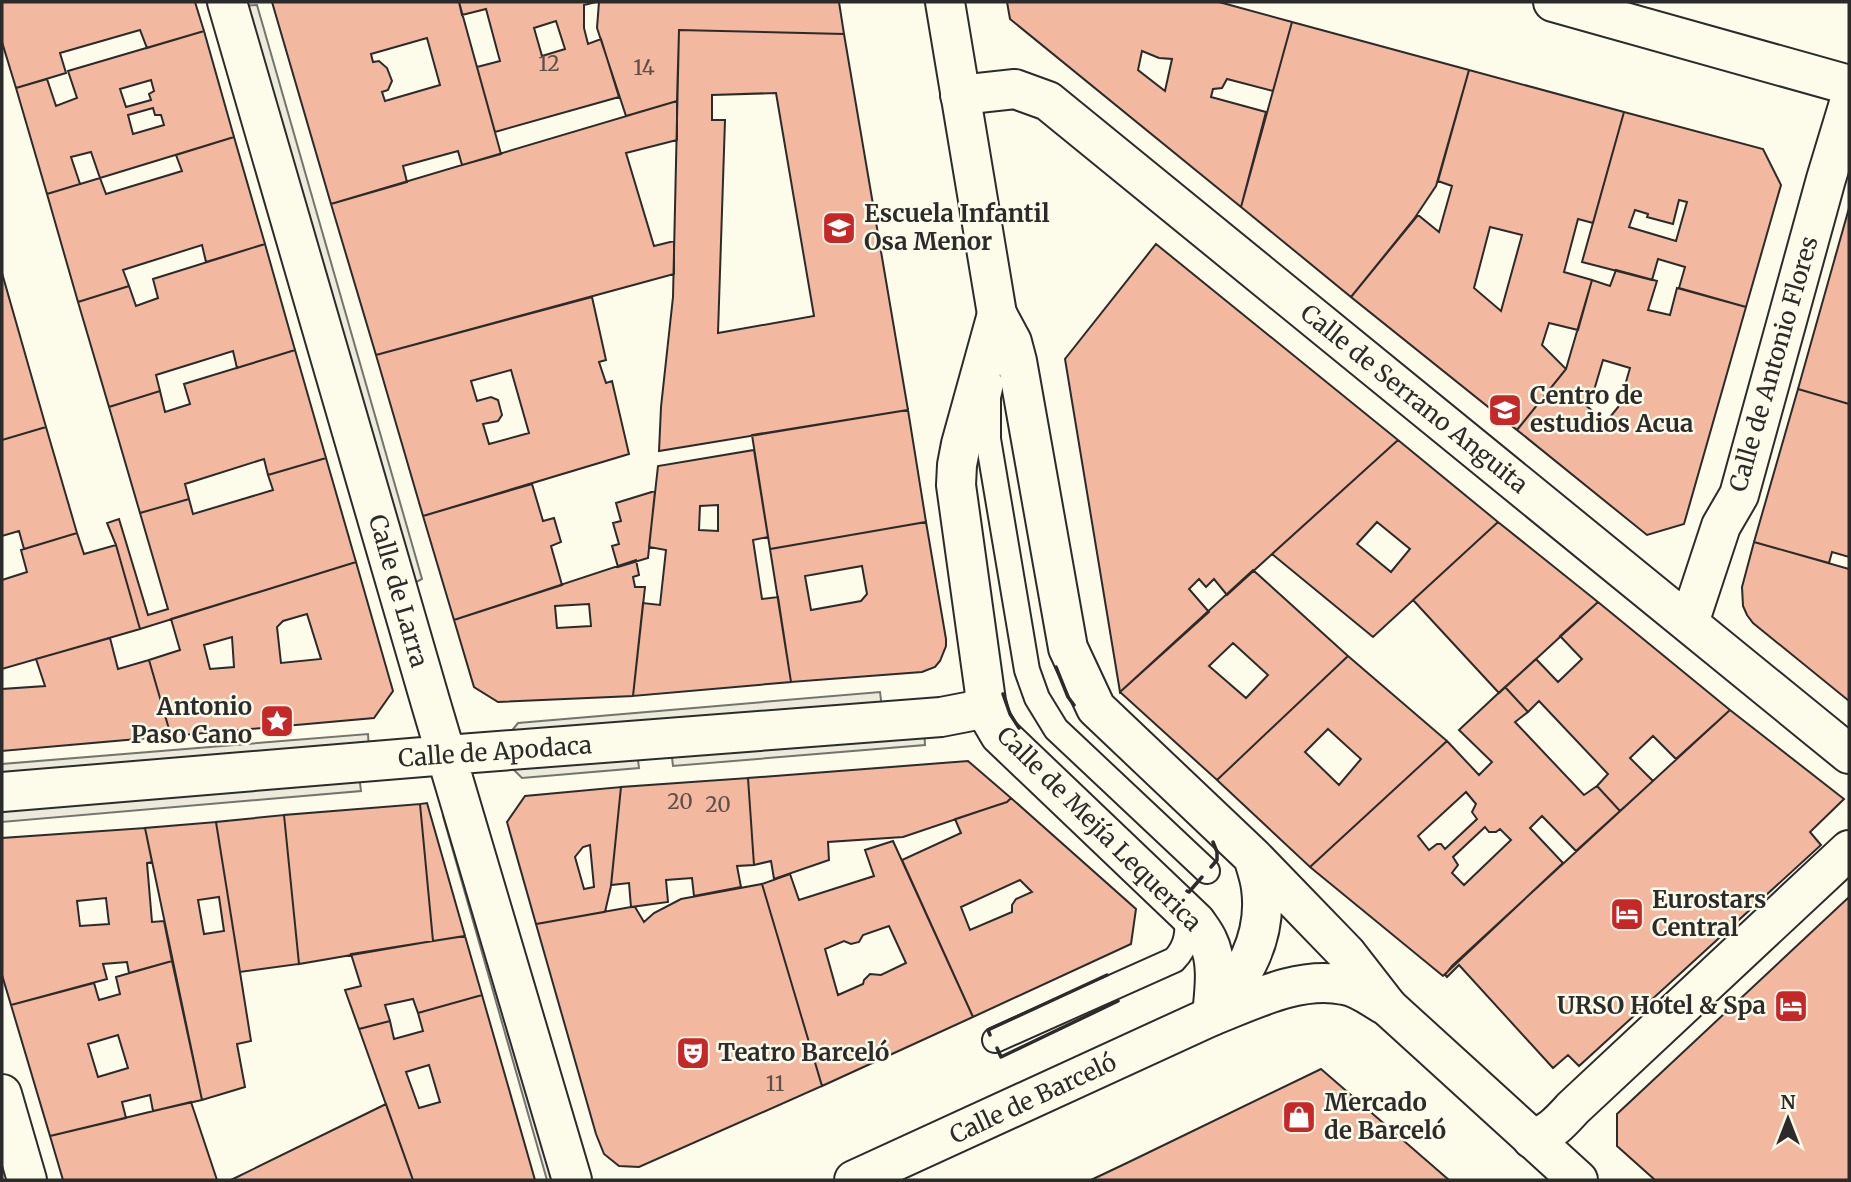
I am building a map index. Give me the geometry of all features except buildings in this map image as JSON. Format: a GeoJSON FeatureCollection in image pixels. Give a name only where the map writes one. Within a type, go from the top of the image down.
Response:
{"type":"FeatureCollection","features":[{"type":"Feature","properties":{"kind":"street","name":"Calle de Larra"},"geometry":{"type":"LineString","coordinates":[[228,2],[572,1180]]}},
{"type":"Feature","properties":{"kind":"street","name":"Calle de Mejía Lequerica"},"geometry":{"type":"LineString","coordinates":[[945,2],[997,314],[1012,342],[1017,361],[1068,648],[1096,708],[1253,857],[1346,953],[1388,1007],[1578,1180]]}},
{"type":"Feature","properties":{"kind":"street"},"geometry":{"type":"LineString","coordinates":[[1553,2],[1849,85]]}},
{"type":"Feature","properties":{"kind":"street","name":"Calle de Serrano Anguita"},"geometry":{"type":"LineString","coordinates":[[960,95],[1015,89],[1048,101],[1849,754]]}},
{"type":"Feature","properties":{"kind":"street","name":"Calle de Antonio Flores"},"geometry":{"type":"LineString","coordinates":[[1689,623],[1721,526],[1739,495],[1849,103]]}},
{"type":"Feature","properties":{"kind":"street","name":"Calle de Mejía Lequerica"},"geometry":{"type":"LineString","coordinates":[[997,314],[961,444],[956,485],[990,718],[1000,735],[1196,922],[1210,944],[1215,984],[1212,1016],[1289,988],[1326,983],[1360,990],[1388,1007]]}},
{"type":"Feature","properties":{"kind":"street","name":"Calle de Apodaca"},"geometry":{"type":"LineString","coordinates":[[2,792],[941,717],[972,711],[986,701]]}},
{"type":"Feature","properties":{"kind":"street"},"geometry":{"type":"LineString","coordinates":[[1532,1139],[1542,1136],[1558,1124],[1849,850]]}},
{"type":"Feature","properties":{"kind":"street"},"geometry":{"type":"LineString","coordinates":[[1212,1016],[1235,987],[1258,940],[1262,911],[1261,887],[1253,857]]}},
{"type":"Feature","properties":{"kind":"street","name":"Calle de Barceló"},"geometry":{"type":"LineString","coordinates":[[854,1180],[1212,1016]]}},
{"type":"Feature","properties":{"kind":"street"},"geometry":{"type":"LineString","coordinates":[[2,1094],[27,1180]]}},
{"type":"Feature","properties":{"kind":"lane"},"geometry":{"type":"LineString","coordinates":[[997,314],[997,340],[988,397],[988,439],[1027,670],[1037,698],[1056,729],[1207,871]]}},
{"type":"Feature","properties":{"kind":"lane"},"geometry":{"type":"LineString","coordinates":[[995,1041],[1174,960],[1182,952],[1186,940],[1186,911]]}},
{"type":"Feature","properties":{"kind":"shaded area"},"geometry":{"type":"Polygon","coordinates":[[[257,5],[422,579],[407,587],[240,6],[257,5]]]}},
{"type":"Feature","properties":{"kind":"shaded area"},"geometry":{"type":"Polygon","coordinates":[[[880,692],[882,708],[509,734],[518,723],[880,692]]]}},
{"type":"Feature","properties":{"kind":"shaded area"},"geometry":{"type":"Polygon","coordinates":[[[924,727],[925,745],[673,766],[671,749],[924,727]]]}},
{"type":"Feature","properties":{"kind":"shaded area"},"geometry":{"type":"Polygon","coordinates":[[[368,734],[369,750],[2,781],[2,764],[368,734]]]}},
{"type":"Feature","properties":{"kind":"shaded area"},"geometry":{"type":"Polygon","coordinates":[[[637,752],[639,768],[522,778],[512,768],[637,752]]]}},
{"type":"Feature","properties":{"kind":"shaded area"},"geometry":{"type":"Polygon","coordinates":[[[359,775],[361,791],[2,822],[2,805],[359,775]]]}},
{"type":"Feature","properties":{"kind":"shaded area"},"geometry":{"type":"Polygon","coordinates":[[[458,812],[562,1180],[547,1180],[443,816],[458,812]]]}},
{"type":"Feature","properties":{"kind":"wall"},"geometry":{"type":"LineString","coordinates":[[1056,667],[1074,705]]}},
{"type":"Feature","properties":{"kind":"wall"},"geometry":{"type":"LineString","coordinates":[[1003,694],[1010,714],[1019,728]]}},
{"type":"Feature","properties":{"kind":"wall"},"geometry":{"type":"LineString","coordinates":[[1211,867],[1217,860],[1213,842]]}},
{"type":"Feature","properties":{"kind":"wall"},"geometry":{"type":"LineString","coordinates":[[1187,891],[1202,877]]}},
{"type":"Feature","properties":{"kind":"wall"},"geometry":{"type":"LineString","coordinates":[[990,1035],[988,1030],[1107,975]]}},
{"type":"Feature","properties":{"kind":"wall"},"geometry":{"type":"LineString","coordinates":[[997,1048],[1001,1057],[1118,1001]]}},
{"type":"Feature","properties":{"kind":"place","name":"Escuela Infantil Osa Menor"},"geometry":{"type":"Point","coordinates":[839,228]}},
{"type":"Feature","properties":{"kind":"place","name":"Centro de estudios Acua"},"geometry":{"type":"Point","coordinates":[1505,410]}},
{"type":"Feature","properties":{"kind":"place","name":"Antonio Paso Cano"},"geometry":{"type":"Point","coordinates":[277,721]}},
{"type":"Feature","properties":{"kind":"place","name":"Eurostars Central"},"geometry":{"type":"Point","coordinates":[1627,914]}},
{"type":"Feature","properties":{"kind":"place","name":"URSO Hotel & Spa"},"geometry":{"type":"Point","coordinates":[1791,1006]}},
{"type":"Feature","properties":{"kind":"place","name":"Teatro Barceló"},"geometry":{"type":"Point","coordinates":[693,1053]}},
{"type":"Feature","properties":{"kind":"place","name":"Mercado de Barceló"},"geometry":{"type":"Point","coordinates":[1299,1117]}}]}
